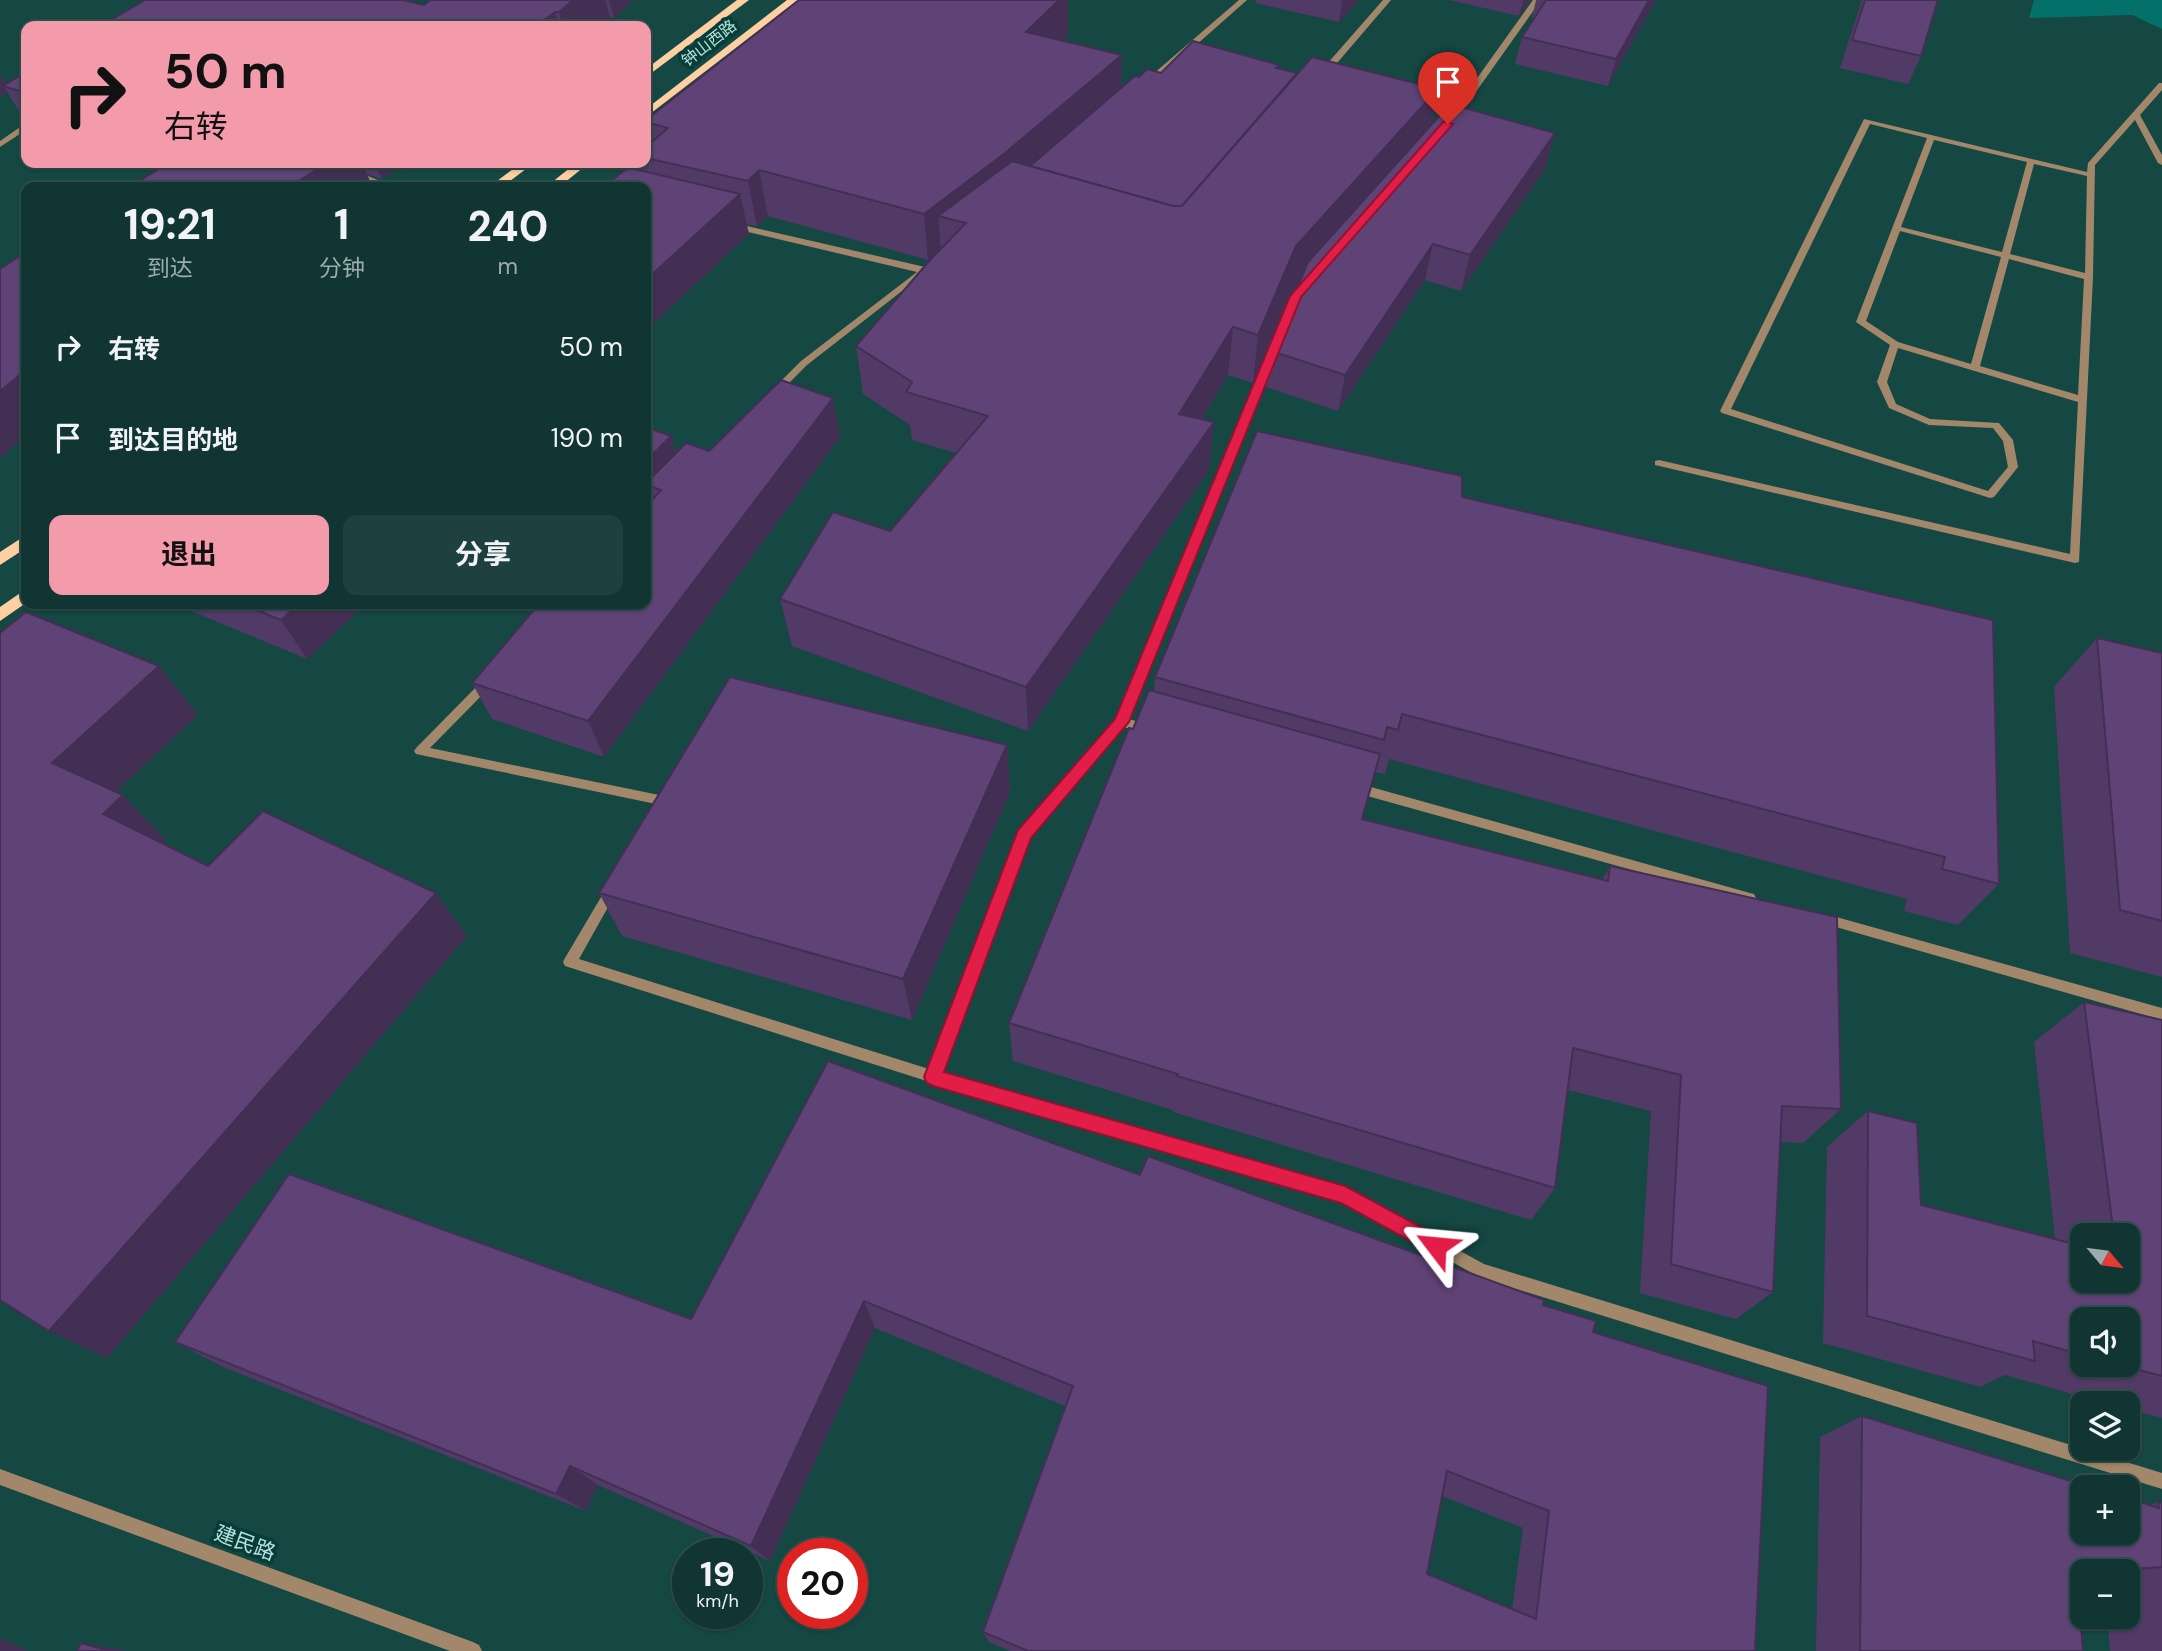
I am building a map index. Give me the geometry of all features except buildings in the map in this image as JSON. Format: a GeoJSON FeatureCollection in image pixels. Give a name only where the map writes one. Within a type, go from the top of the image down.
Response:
{"type":"FeatureCollection","features":[{"type":"Feature","properties":{"kind":"main road","name":"钟山西路"},"geometry":{"type":"LineString","coordinates":[[651,70],[744,0]]}},
{"type":"Feature","properties":{"kind":"main road","name":"钟山西路"},"geometry":{"type":"LineString","coordinates":[[651,110],[793,0]]}},
{"type":"Feature","properties":{"kind":"main road"},"geometry":{"type":"LineString","coordinates":[[502,182],[521,168]]}},
{"type":"Feature","properties":{"kind":"main road"},"geometry":{"type":"LineString","coordinates":[[558,182],[577,168]]}},
{"type":"Feature","properties":{"kind":"main road"},"geometry":{"type":"LineString","coordinates":[[0,560],[21,544]]}},
{"type":"Feature","properties":{"kind":"main road"},"geometry":{"type":"LineString","coordinates":[[0,615],[21,599]]}},
{"type":"Feature","properties":{"kind":"street"},"geometry":{"type":"LineString","coordinates":[[1138,92],[1243,0]]}},
{"type":"Feature","properties":{"kind":"street"},"geometry":{"type":"LineString","coordinates":[[1315,83],[1387,0]]}},
{"type":"Feature","properties":{"kind":"street"},"geometry":{"type":"LineString","coordinates":[[1447,125],[1465,104],[1537,0]]}},
{"type":"Feature","properties":{"kind":"street"},"geometry":{"type":"LineString","coordinates":[[1660,463],[2075,559],[2089,277],[2091,165],[2162,85]]}},
{"type":"Feature","properties":{"kind":"street"},"geometry":{"type":"LineString","coordinates":[[2136,115],[2162,163]]}},
{"type":"Feature","properties":{"kind":"street"},"geometry":{"type":"LineString","coordinates":[[1895,344],[1882,382],[1892,406],[1929,422],[1996,425],[2008,440],[2014,467],[1990,495],[1725,411],[1867,121],[2091,176]]}},
{"type":"Feature","properties":{"kind":"street"},"geometry":{"type":"LineString","coordinates":[[0,145],[21,130]]}},
{"type":"Feature","properties":{"kind":"street"},"geometry":{"type":"LineString","coordinates":[[1931,137],[1861,322],[1895,344],[2083,400]]}},
{"type":"Feature","properties":{"kind":"street"},"geometry":{"type":"LineString","coordinates":[[345,171],[377,182]]}},
{"type":"Feature","properties":{"kind":"street"},"geometry":{"type":"LineString","coordinates":[[725,223],[924,271]]}},
{"type":"Feature","properties":{"kind":"street"},"geometry":{"type":"LineString","coordinates":[[1897,228],[2089,277]]}},
{"type":"Feature","properties":{"kind":"street"},"geometry":{"type":"LineString","coordinates":[[767,401],[804,363],[935,262]]}},
{"type":"Feature","properties":{"kind":"street"},"geometry":{"type":"LineString","coordinates":[[933,1077],[1024,835],[1122,722],[1280,335]]}},
{"type":"Feature","properties":{"kind":"street"},"geometry":{"type":"LineString","coordinates":[[498,672],[420,751],[664,801],[650,824]]}},
{"type":"Feature","properties":{"kind":"street"},"geometry":{"type":"LineString","coordinates":[[1122,722],[1162,734]]}},
{"type":"Feature","properties":{"kind":"street"},"geometry":{"type":"LineString","coordinates":[[1335,782],[1762,902]]}},
{"type":"Feature","properties":{"kind":"street"},"geometry":{"type":"LineString","coordinates":[[1815,916],[2162,1014]]}},
{"type":"Feature","properties":{"kind":"street","name":"建民路"},"geometry":{"type":"LineString","coordinates":[[0,1477],[473,1651]]}},
{"type":"Feature","properties":{"kind":"lane"},"geometry":{"type":"LineString","coordinates":[[1975,368],[2031,161]]}},
{"type":"Feature","properties":{"kind":"lane"},"geometry":{"type":"LineString","coordinates":[[617,881],[570,962],[933,1077],[1345,1195],[1481,1271],[2162,1481]]}},
{"type":"Feature","properties":{"kind":"shaded area"},"geometry":{"type":"Polygon","coordinates":[[[2034,0],[2162,0],[2162,29],[2132,15],[2029,18],[2034,0]]]}},
{"type":"Feature","properties":{"kind":"route"},"geometry":{"type":"LineString","coordinates":[[1436,1246],[1345,1195],[933,1077],[1024,835],[1122,722],[1296,296],[1448,124]]}}]}
